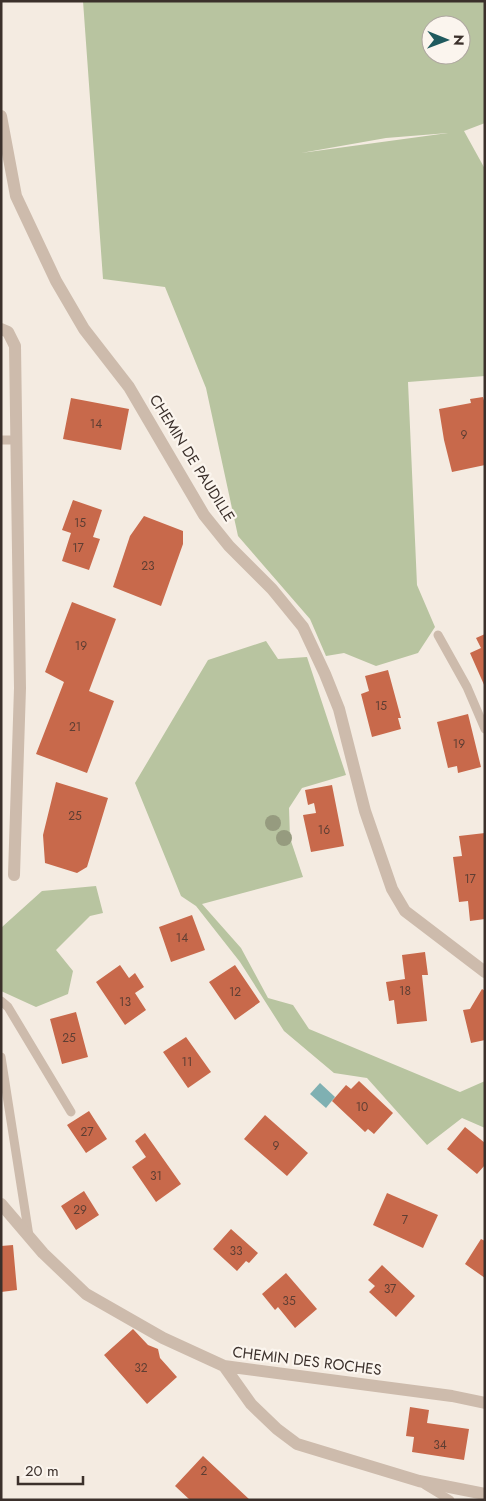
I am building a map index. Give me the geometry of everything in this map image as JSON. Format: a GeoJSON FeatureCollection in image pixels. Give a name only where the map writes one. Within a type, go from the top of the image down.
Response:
{"type":"FeatureCollection","features":[{"type":"Feature","properties":{"kind":"street","name":"CHEMIN DE PAUDILLE"},"geometry":{"type":"LineString","coordinates":[[1,116],[16,196],[56,281],[84,329],[129,387],[204,515],[229,546],[272,590],[303,627],[339,709],[365,811],[392,889],[404,911],[485,972]]}},
{"type":"Feature","properties":{"kind":"street"},"geometry":{"type":"LineString","coordinates":[[1,329],[8,332],[15,346],[20,688],[14,875]]}},
{"type":"Feature","properties":{"kind":"street","name":"CHEMIN DES ROCHES"},"geometry":{"type":"LineString","coordinates":[[1,1204],[43,1253],[86,1294],[163,1338],[224,1366],[452,1396],[485,1403]]}},
{"type":"Feature","properties":{"kind":"street"},"geometry":{"type":"LineString","coordinates":[[224,1366],[251,1404],[277,1429],[297,1444],[418,1481],[485,1494]]}},
{"type":"Feature","properties":{"kind":"lane"},"geometry":{"type":"LineString","coordinates":[[1,440],[16,440]]}},
{"type":"Feature","properties":{"kind":"lane"},"geometry":{"type":"LineString","coordinates":[[438,635],[467,687],[485,729]]}},
{"type":"Feature","properties":{"kind":"lane"},"geometry":{"type":"LineString","coordinates":[[1,1001],[8,1007],[71,1112]]}},
{"type":"Feature","properties":{"kind":"lane"},"geometry":{"type":"LineString","coordinates":[[1,1057],[29,1236]]}},
{"type":"Feature","properties":{"kind":"lane"},"geometry":{"type":"LineString","coordinates":[[418,1481],[450,1500]]}},
{"type":"Feature","properties":{"kind":"green space"},"geometry":{"type":"Polygon","coordinates":[[[83,1],[485,1],[485,123],[464,131],[485,169],[485,376],[408,382],[417,585],[435,627],[418,653],[376,666],[344,653],[326,656],[310,619],[238,536],[206,388],[165,287],[103,279],[83,1]],[[448,133],[386,138],[301,153],[448,133]]]}},
{"type":"Feature","properties":{"kind":"green space"},"geometry":{"type":"Polygon","coordinates":[[[266,641],[278,659],[307,657],[346,775],[302,788],[289,808],[290,838],[303,877],[202,904],[241,948],[268,998],[293,1005],[309,1029],[460,1092],[485,1081],[485,1128],[462,1118],[427,1145],[367,1078],[334,1073],[284,1031],[240,962],[196,906],[181,896],[135,783],[208,660],[266,641]]]}},
{"type":"Feature","properties":{"kind":"green space"},"geometry":{"type":"Polygon","coordinates":[[[96,886],[103,913],[90,916],[56,950],[73,971],[68,994],[36,1007],[1,991],[1,926],[42,891],[96,886]]]}},
{"type":"Feature","properties":{"kind":"water"},"geometry":{"type":"Polygon","coordinates":[[[320,1083],[335,1097],[326,1108],[310,1094],[320,1083]]]}},
{"type":"Feature","properties":{"kind":"building"},"geometry":{"type":"Polygon","coordinates":[[[483,397],[485,404],[485,465],[452,472],[439,409],[471,403],[470,399],[483,397]]]}},
{"type":"Feature","properties":{"kind":"building"},"geometry":{"type":"Polygon","coordinates":[[[71,398],[129,409],[121,450],[63,439],[71,398]]]}},
{"type":"Feature","properties":{"kind":"building"},"geometry":{"type":"Polygon","coordinates":[[[73,500],[102,510],[93,537],[100,539],[89,570],[62,561],[71,533],[62,530],[73,500]]]}},
{"type":"Feature","properties":{"kind":"building"},"geometry":{"type":"Polygon","coordinates":[[[144,516],[183,531],[183,544],[161,606],[113,587],[130,536],[144,516]]]}},
{"type":"Feature","properties":{"kind":"building"},"geometry":{"type":"Polygon","coordinates":[[[72,602],[116,619],[89,691],[114,701],[87,773],[36,754],[64,682],[45,672],[72,602]]]}},
{"type":"Feature","properties":{"kind":"building"},"geometry":{"type":"Polygon","coordinates":[[[485,634],[485,687],[470,653],[481,648],[476,638],[485,634]]]}},
{"type":"Feature","properties":{"kind":"building"},"geometry":{"type":"Polygon","coordinates":[[[388,670],[401,718],[398,718],[401,729],[372,737],[361,694],[369,691],[365,676],[388,670]]]}},
{"type":"Feature","properties":{"kind":"building"},"geometry":{"type":"Polygon","coordinates":[[[468,714],[481,767],[458,773],[457,766],[448,768],[437,722],[468,714]]]}},
{"type":"Feature","properties":{"kind":"building"},"geometry":{"type":"Polygon","coordinates":[[[56,782],[108,798],[87,867],[77,873],[45,863],[43,835],[56,782]]]}},
{"type":"Feature","properties":{"kind":"building"},"geometry":{"type":"Polygon","coordinates":[[[332,785],[344,846],[311,852],[303,815],[316,813],[314,803],[308,805],[305,790],[332,785]]]}},
{"type":"Feature","properties":{"kind":"building"},"geometry":{"type":"Polygon","coordinates":[[[485,833],[485,919],[470,921],[468,901],[459,902],[453,857],[462,856],[459,836],[485,833]]]}},
{"type":"Feature","properties":{"kind":"building"},"geometry":{"type":"Polygon","coordinates":[[[192,915],[205,950],[171,962],[159,927],[192,915]]]}},
{"type":"Feature","properties":{"kind":"building"},"geometry":{"type":"Polygon","coordinates":[[[425,952],[428,975],[422,975],[427,1021],[397,1024],[394,1000],[389,1001],[386,982],[405,979],[402,955],[425,952]]]}},
{"type":"Feature","properties":{"kind":"building"},"geometry":{"type":"Polygon","coordinates":[[[120,965],[129,978],[135,973],[144,987],[135,993],[146,1010],[125,1025],[96,982],[120,965]]]}},
{"type":"Feature","properties":{"kind":"building"},"geometry":{"type":"Polygon","coordinates":[[[235,965],[260,1002],[235,1020],[209,982],[235,965]]]}},
{"type":"Feature","properties":{"kind":"building"},"geometry":{"type":"Polygon","coordinates":[[[482,989],[485,991],[485,1040],[471,1043],[463,1010],[470,1009],[482,989]]]}},
{"type":"Feature","properties":{"kind":"building"},"geometry":{"type":"Polygon","coordinates":[[[76,1012],[88,1057],[62,1064],[50,1019],[76,1012]]]}},
{"type":"Feature","properties":{"kind":"building"},"geometry":{"type":"Polygon","coordinates":[[[186,1037],[211,1072],[188,1088],[163,1052],[186,1037]]]}},
{"type":"Feature","properties":{"kind":"building"},"geometry":{"type":"Polygon","coordinates":[[[359,1081],[393,1113],[374,1134],[368,1129],[365,1132],[332,1101],[346,1085],[351,1089],[359,1081]]]}},
{"type":"Feature","properties":{"kind":"building"},"geometry":{"type":"Polygon","coordinates":[[[89,1111],[107,1139],[86,1153],[67,1125],[89,1111]]]}},
{"type":"Feature","properties":{"kind":"building"},"geometry":{"type":"Polygon","coordinates":[[[265,1115],[308,1153],[287,1176],[244,1139],[265,1115]]]}},
{"type":"Feature","properties":{"kind":"building"},"geometry":{"type":"Polygon","coordinates":[[[465,1127],[485,1143],[485,1165],[477,1174],[447,1149],[465,1127]]]}},
{"type":"Feature","properties":{"kind":"building"},"geometry":{"type":"Polygon","coordinates":[[[145,1133],[181,1184],[156,1202],[132,1167],[146,1157],[135,1141],[145,1133]]]}},
{"type":"Feature","properties":{"kind":"building"},"geometry":{"type":"Polygon","coordinates":[[[84,1191],[99,1215],[76,1230],[61,1206],[84,1191]]]}},
{"type":"Feature","properties":{"kind":"building"},"geometry":{"type":"Polygon","coordinates":[[[387,1193],[438,1215],[423,1248],[373,1225],[387,1193]]]}},
{"type":"Feature","properties":{"kind":"building"},"geometry":{"type":"Polygon","coordinates":[[[231,1229],[258,1253],[249,1263],[246,1261],[237,1271],[213,1249],[231,1229]]]}},
{"type":"Feature","properties":{"kind":"building"},"geometry":{"type":"Polygon","coordinates":[[[481,1239],[485,1241],[485,1278],[465,1264],[481,1239]]]}},
{"type":"Feature","properties":{"kind":"building"},"geometry":{"type":"Polygon","coordinates":[[[13,1245],[17,1290],[1,1292],[1,1246],[13,1245]]]}},
{"type":"Feature","properties":{"kind":"building"},"geometry":{"type":"Polygon","coordinates":[[[382,1265],[415,1296],[396,1317],[369,1292],[375,1286],[368,1280],[382,1265]]]}},
{"type":"Feature","properties":{"kind":"building"},"geometry":{"type":"Polygon","coordinates":[[[286,1273],[317,1309],[295,1328],[278,1307],[275,1310],[262,1294],[286,1273]]]}},
{"type":"Feature","properties":{"kind":"building"},"geometry":{"type":"Polygon","coordinates":[[[133,1329],[148,1345],[158,1349],[160,1358],[177,1377],[147,1404],[104,1355],[133,1329]]]}},
{"type":"Feature","properties":{"kind":"building"},"geometry":{"type":"Polygon","coordinates":[[[410,1407],[429,1410],[427,1423],[469,1429],[464,1460],[412,1452],[414,1437],[406,1436],[410,1407]]]}},
{"type":"Feature","properties":{"kind":"building"},"geometry":{"type":"Polygon","coordinates":[[[203,1456],[250,1500],[190,1500],[175,1486],[203,1456]]]}}]}
